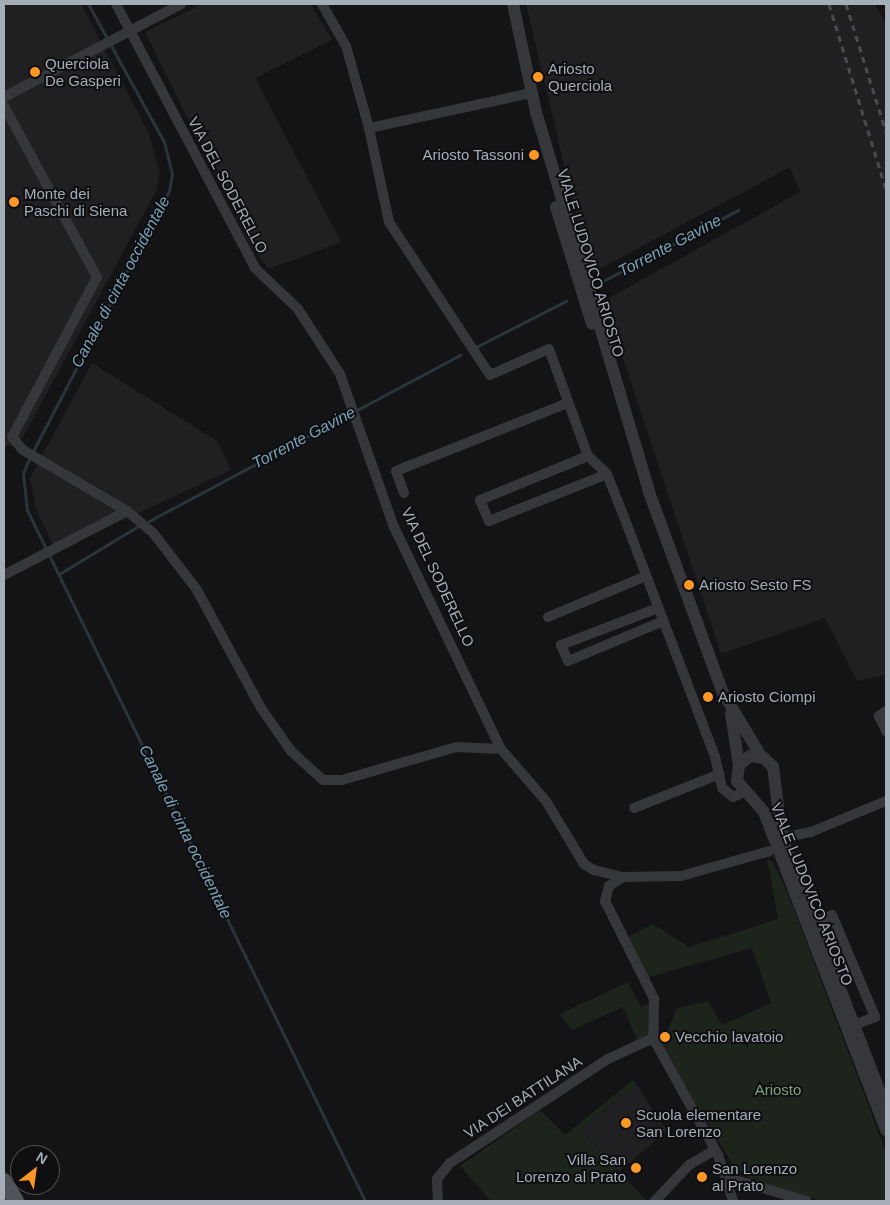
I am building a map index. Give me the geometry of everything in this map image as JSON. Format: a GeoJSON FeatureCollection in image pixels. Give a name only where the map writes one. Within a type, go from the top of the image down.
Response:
{"type":"FeatureCollection","features":[{"type":"Feature","properties":{"kind":"main road"},"geometry":{"type":"LineString","coordinates":[[4,1181],[16,1201]]}},
{"type":"Feature","properties":{"kind":"street","name":"VIA DEL SODERELLO"},"geometry":{"type":"LineString","coordinates":[[116,4],[131,30],[228,224],[254,268],[298,309],[340,374],[351,412],[394,527],[501,749],[546,801],[584,864],[623,877],[682,876],[777,846],[886,801]]}},
{"type":"Feature","properties":{"kind":"street"},"geometry":{"type":"LineString","coordinates":[[4,97],[181,4]]}},
{"type":"Feature","properties":{"kind":"street"},"geometry":{"type":"LineString","coordinates":[[322,4],[346,46],[369,128],[389,222],[490,375],[548,349],[588,456],[606,474],[663,621],[727,796],[747,791]]}},
{"type":"Feature","properties":{"kind":"street","name":"VIALE LUDOVICO ARIOSTO"},"geometry":{"type":"LineString","coordinates":[[513,5],[536,112],[542,162],[572,266],[677,571],[730,709],[739,765],[737,778],[764,812],[886,1130]]}},
{"type":"Feature","properties":{"kind":"street"},"geometry":{"type":"LineString","coordinates":[[369,128],[531,93]]}},
{"type":"Feature","properties":{"kind":"street"},"geometry":{"type":"LineString","coordinates":[[4,106],[97,277],[8,439],[23,450],[127,511],[181,566],[261,708],[291,751],[323,780],[342,780],[456,747],[501,749]]}},
{"type":"Feature","properties":{"kind":"street"},"geometry":{"type":"LineString","coordinates":[[404,493],[396,471],[568,403]]}},
{"type":"Feature","properties":{"kind":"street"},"geometry":{"type":"LineString","coordinates":[[588,456],[480,500],[489,521],[606,474]]}},
{"type":"Feature","properties":{"kind":"street"},"geometry":{"type":"LineString","coordinates":[[4,575],[127,511]]}},
{"type":"Feature","properties":{"kind":"street"},"geometry":{"type":"LineString","coordinates":[[548,617],[646,576]]}},
{"type":"Feature","properties":{"kind":"street"},"geometry":{"type":"LineString","coordinates":[[658,608],[561,645],[568,661],[663,621]]}},
{"type":"Feature","properties":{"kind":"street","name":"VIALE LUDOVICO ARIOSTO"},"geometry":{"type":"LineString","coordinates":[[730,709],[761,756],[772,764],[777,846],[814,922],[886,1108]]}},
{"type":"Feature","properties":{"kind":"street"},"geometry":{"type":"LineString","coordinates":[[886,711],[879,716],[886,731]]}},
{"type":"Feature","properties":{"kind":"street"},"geometry":{"type":"LineString","coordinates":[[739,765],[750,756],[761,756]]}},
{"type":"Feature","properties":{"kind":"street"},"geometry":{"type":"LineString","coordinates":[[634,808],[720,774]]}},
{"type":"Feature","properties":{"kind":"street","name":"VIALE LUDOVICO ARIOSTO"},"geometry":{"type":"LineString","coordinates":[[747,791],[760,793],[774,780]]}},
{"type":"Feature","properties":{"kind":"street"},"geometry":{"type":"LineString","coordinates":[[623,877],[609,886],[604,901],[654,999],[653,1038],[715,1150],[733,1201]]}},
{"type":"Feature","properties":{"kind":"street","name":"VIALE LUDOVICO ARIOSTO"},"geometry":{"type":"LineString","coordinates":[[814,922],[832,915],[875,1017],[855,1025]]}},
{"type":"Feature","properties":{"kind":"street","name":"VIALE LUDOVICO ARIOSTO"},"geometry":{"type":"LineString","coordinates":[[841,1011],[855,1025]]}},
{"type":"Feature","properties":{"kind":"street","name":"VIA DEI BATTILANA"},"geometry":{"type":"LineString","coordinates":[[438,1201],[436,1179],[450,1163],[608,1059],[653,1038]]}},
{"type":"Feature","properties":{"kind":"street"},"geometry":{"type":"LineString","coordinates":[[655,1201],[689,1165],[715,1150]]}},
{"type":"Feature","properties":{"kind":"street"},"geometry":{"type":"LineString","coordinates":[[726,1177],[806,1201]]}},
{"type":"Feature","properties":{"kind":"shaded area"},"geometry":{"type":"Polygon","coordinates":[[[4,4],[81,4],[149,134],[160,172],[156,191],[23,437],[4,448],[4,4]]]}},
{"type":"Feature","properties":{"kind":"shaded area"},"geometry":{"type":"Polygon","coordinates":[[[203,4],[311,4],[332,40],[255,78],[341,242],[269,269],[251,247],[145,32],[203,4]]]}},
{"type":"Feature","properties":{"kind":"shaded area"},"geometry":{"type":"Polygon","coordinates":[[[526,4],[874,4],[881,14],[886,29],[886,675],[857,681],[825,618],[721,654],[604,301],[800,192],[790,167],[590,274],[526,4]]]}},
{"type":"Feature","properties":{"kind":"shaded area"},"geometry":{"type":"Polygon","coordinates":[[[92,363],[217,441],[231,470],[56,551],[36,509],[30,478],[92,363]]]}},
{"type":"Feature","properties":{"kind":"shaded area","name":"Scuola elementare San Lorenzo"},"geometry":{"type":"Polygon","coordinates":[[[636,1084],[667,1131],[619,1171],[580,1129],[636,1084]]]}},
{"type":"Feature","properties":{"kind":"green space","name":"Ariosto"},"geometry":{"type":"Polygon","coordinates":[[[767,859],[773,862],[788,894],[886,1152],[886,1201],[822,1201],[752,1180],[734,1167],[661,1046],[677,1008],[708,1001],[722,1025],[771,1003],[752,948],[645,978],[626,938],[653,924],[689,947],[778,919],[767,859]]]}},
{"type":"Feature","properties":{"kind":"green space"},"geometry":{"type":"Polygon","coordinates":[[[628,982],[641,1007],[652,1002],[650,1036],[637,1040],[623,1007],[572,1030],[560,1014],[628,982]]]}},
{"type":"Feature","properties":{"kind":"green space"},"geometry":{"type":"Polygon","coordinates":[[[633,1080],[636,1084],[580,1129],[647,1201],[491,1201],[460,1166],[540,1110],[565,1135],[633,1080]]]}},
{"type":"Feature","properties":{"kind":"waterway","name":"Canale di cinta occidentale"},"geometry":{"type":"LineString","coordinates":[[33,451],[169,191],[172,174],[164,142],[88,4]]}},
{"type":"Feature","properties":{"kind":"waterway","name":"Torrente Gavine"},"geometry":{"type":"LineString","coordinates":[[601,282],[738,210]]}},
{"type":"Feature","properties":{"kind":"waterway","name":"Torrente Gavine"},"geometry":{"type":"LineString","coordinates":[[478,346],[566,301]]}},
{"type":"Feature","properties":{"kind":"waterway","name":"Torrente Gavine"},"geometry":{"type":"LineString","coordinates":[[149,521],[460,355]]}},
{"type":"Feature","properties":{"kind":"waterway","name":"Canale di cinta occidentale"},"geometry":{"type":"LineString","coordinates":[[29,459],[23,473],[27,510],[365,1201]]}},
{"type":"Feature","properties":{"kind":"waterway","name":"Torrente Gavine"},"geometry":{"type":"LineString","coordinates":[[59,574],[140,525]]}},
{"type":"Feature","properties":{"kind":"railway"},"geometry":{"type":"LineString","coordinates":[[829,4],[886,189]]}},
{"type":"Feature","properties":{"kind":"railway"},"geometry":{"type":"LineString","coordinates":[[846,4],[886,132]]}},
{"type":"Feature","properties":{"kind":"place","name":"Querciola De Gasperi"},"geometry":{"type":"Point","coordinates":[35,72]}},
{"type":"Feature","properties":{"kind":"place","name":"Ariosto Querciola"},"geometry":{"type":"Point","coordinates":[538,77]}},
{"type":"Feature","properties":{"kind":"place","name":"Ariosto Tassoni"},"geometry":{"type":"Point","coordinates":[534,155]}},
{"type":"Feature","properties":{"kind":"place","name":"Monte dei Paschi di Siena"},"geometry":{"type":"Point","coordinates":[14,202]}},
{"type":"Feature","properties":{"kind":"place","name":"Ariosto Sesto FS"},"geometry":{"type":"Point","coordinates":[689,585]}},
{"type":"Feature","properties":{"kind":"place","name":"Ariosto Ciompi"},"geometry":{"type":"Point","coordinates":[708,697]}},
{"type":"Feature","properties":{"kind":"place","name":"Vecchio lavatoio"},"geometry":{"type":"Point","coordinates":[665,1037]}},
{"type":"Feature","properties":{"kind":"place","name":"Scuola elementare San Lorenzo"},"geometry":{"type":"Point","coordinates":[626,1123]}},
{"type":"Feature","properties":{"kind":"place","name":"Villa San Lorenzo al Prato"},"geometry":{"type":"Point","coordinates":[636,1168]}},
{"type":"Feature","properties":{"kind":"place","name":"San Lorenzo al Prato"},"geometry":{"type":"Point","coordinates":[702,1177]}}]}
